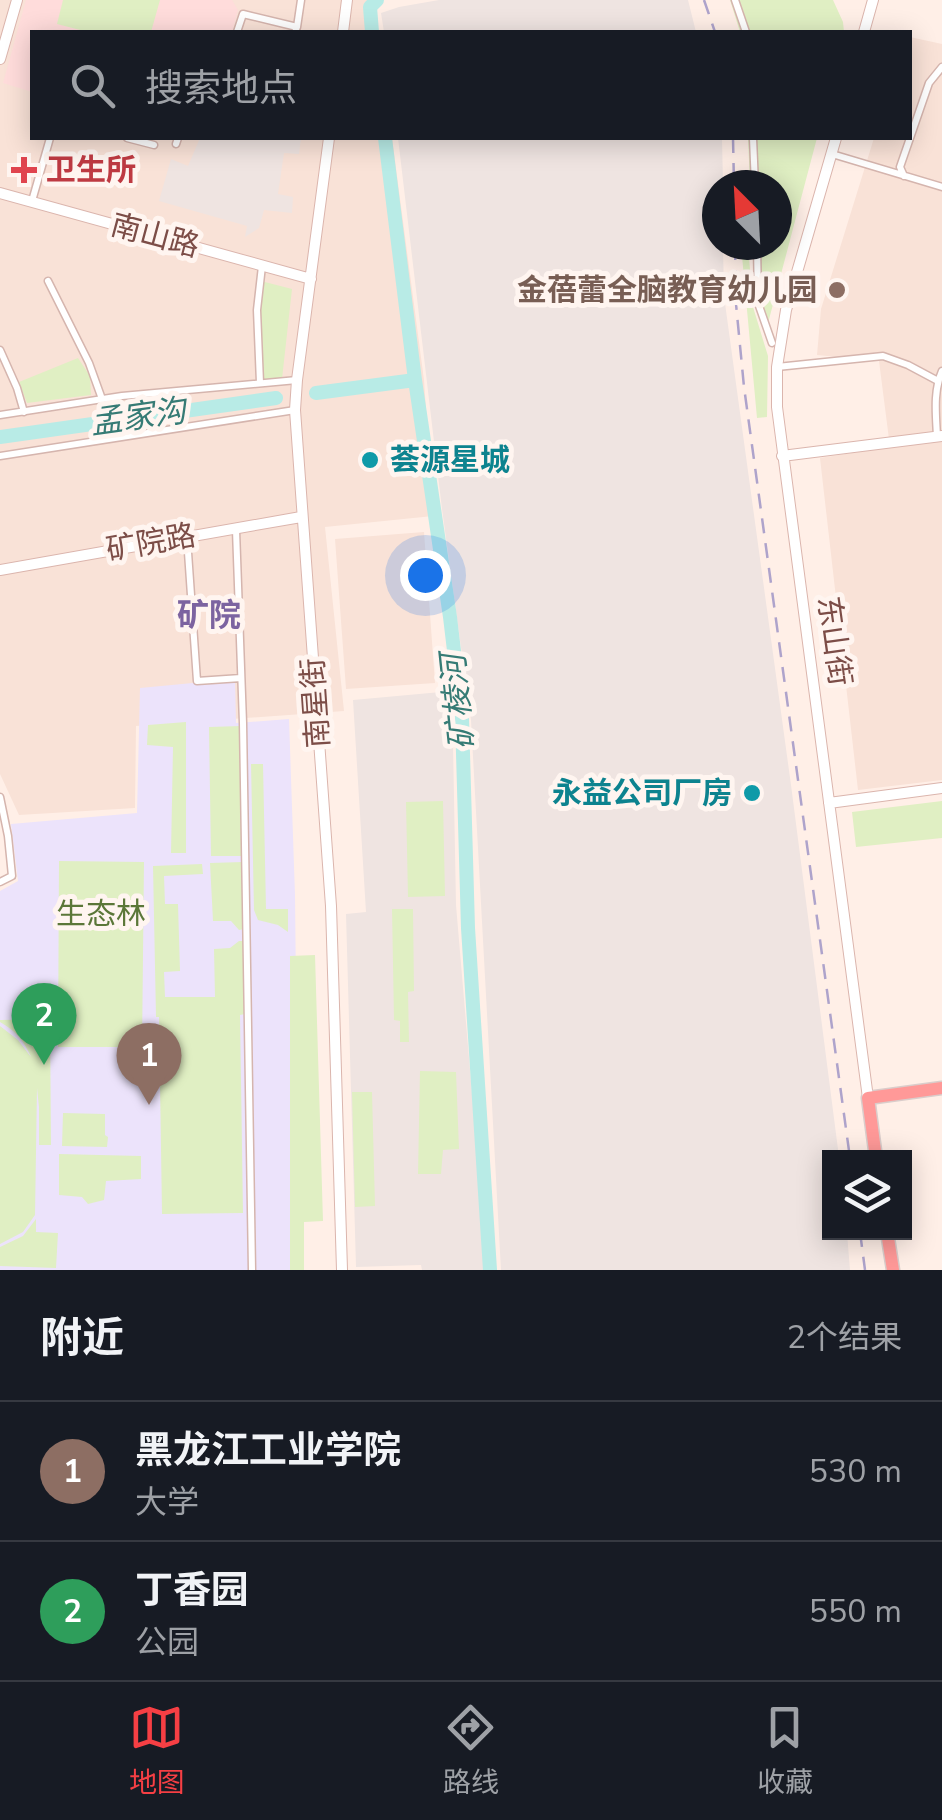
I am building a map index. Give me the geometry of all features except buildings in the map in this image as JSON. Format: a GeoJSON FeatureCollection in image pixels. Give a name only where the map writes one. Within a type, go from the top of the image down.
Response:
{"type":"FeatureCollection","features":[{"type":"Feature","properties":{"kind":"highway"},"geometry":{"type":"LineString","coordinates":[[868,1098],[942,1088]]}},
{"type":"Feature","properties":{"kind":"highway","name":"东山街"},"geometry":{"type":"LineString","coordinates":[[868,1098],[875,1150]]}},
{"type":"Feature","properties":{"kind":"highway"},"geometry":{"type":"LineString","coordinates":[[889,1240],[893,1270]]}},
{"type":"Feature","properties":{"kind":"street"},"geometry":{"type":"LineString","coordinates":[[0,60],[18,0]]}},
{"type":"Feature","properties":{"kind":"street"},"geometry":{"type":"LineString","coordinates":[[238,30],[243,14],[296,30],[302,0]]}},
{"type":"Feature","properties":{"kind":"street"},"geometry":{"type":"LineString","coordinates":[[343,30],[347,0]]}},
{"type":"Feature","properties":{"kind":"street"},"geometry":{"type":"LineString","coordinates":[[735,0],[745,30]]}},
{"type":"Feature","properties":{"kind":"street"},"geometry":{"type":"LineString","coordinates":[[865,30],[873,0]]}},
{"type":"Feature","properties":{"kind":"street"},"geometry":{"type":"LineString","coordinates":[[912,133],[929,82],[942,67]]}},
{"type":"Feature","properties":{"kind":"street"},"geometry":{"type":"LineString","coordinates":[[32,202],[49,140]]}},
{"type":"Feature","properties":{"kind":"street"},"geometry":{"type":"LineString","coordinates":[[135,140],[154,145]]}},
{"type":"Feature","properties":{"kind":"street","name":"南星街"},"geometry":{"type":"LineString","coordinates":[[329,140],[295,410],[331,906],[342,1270]]}},
{"type":"Feature","properties":{"kind":"street"},"geometry":{"type":"LineString","coordinates":[[753,140],[754,170]]}},
{"type":"Feature","properties":{"kind":"street","name":"东山街"},"geometry":{"type":"LineString","coordinates":[[835,140],[786,310],[777,368],[777,407],[868,1098]]}},
{"type":"Feature","properties":{"kind":"street"},"geometry":{"type":"LineString","coordinates":[[904,176],[900,168],[909,140]]}},
{"type":"Feature","properties":{"kind":"street"},"geometry":{"type":"LineString","coordinates":[[831,154],[942,187]]}},
{"type":"Feature","properties":{"kind":"street","name":"南山路"},"geometry":{"type":"LineString","coordinates":[[1,196],[310,279]]}},
{"type":"Feature","properties":{"kind":"street"},"geometry":{"type":"LineString","coordinates":[[757,260],[758,303],[772,343]]}},
{"type":"Feature","properties":{"kind":"street"},"geometry":{"type":"LineString","coordinates":[[260,383],[257,310],[262,266]]}},
{"type":"Feature","properties":{"kind":"street"},"geometry":{"type":"LineString","coordinates":[[48,281],[102,398]]}},
{"type":"Feature","properties":{"kind":"street"},"geometry":{"type":"LineString","coordinates":[[0,350],[24,412]]}},
{"type":"Feature","properties":{"kind":"street"},"geometry":{"type":"LineString","coordinates":[[777,368],[883,356],[938,382]]}},
{"type":"Feature","properties":{"kind":"street"},"geometry":{"type":"LineString","coordinates":[[782,456],[940,437],[936,400],[942,371]]}},
{"type":"Feature","properties":{"kind":"street"},"geometry":{"type":"LineString","coordinates":[[0,416],[102,398],[297,380]]}},
{"type":"Feature","properties":{"kind":"street"},"geometry":{"type":"LineString","coordinates":[[0,456],[295,410]]}},
{"type":"Feature","properties":{"kind":"street","name":"矿院路"},"geometry":{"type":"LineString","coordinates":[[0,570],[302,517]]}},
{"type":"Feature","properties":{"kind":"street"},"geometry":{"type":"LineString","coordinates":[[236,528],[252,1270]]}},
{"type":"Feature","properties":{"kind":"street"},"geometry":{"type":"LineString","coordinates":[[187,537],[197,682],[242,678]]}},
{"type":"Feature","properties":{"kind":"street"},"geometry":{"type":"LineString","coordinates":[[830,803],[942,788]]}},
{"type":"Feature","properties":{"kind":"street"},"geometry":{"type":"LineString","coordinates":[[0,797],[12,876],[0,882]]}},
{"type":"Feature","properties":{"kind":"shaded area"},"geometry":{"type":"Polygon","coordinates":[[[0,0],[382,0],[375,9],[378,30],[30,30],[30,140],[392,140],[424,380],[433,516],[325,527],[344,711],[136,726],[135,808],[19,815],[0,774],[0,0]]]}},
{"type":"Feature","properties":{"kind":"shaded area"},"geometry":{"type":"Polygon","coordinates":[[[26,0],[232,0],[238,10],[233,30],[30,30],[30,91],[3,83],[26,0]]]}},
{"type":"Feature","properties":{"kind":"shaded area"},"geometry":{"type":"Polygon","coordinates":[[[439,0],[688,0],[696,30],[384,30],[381,13],[439,0]]]}},
{"type":"Feature","properties":{"kind":"shaded area"},"geometry":{"type":"Polygon","coordinates":[[[912,37],[942,44],[942,780],[858,790],[820,458],[890,447],[879,361],[817,355],[821,309],[873,140],[912,140],[912,37]]]}},
{"type":"Feature","properties":{"kind":"shaded area"},"geometry":{"type":"Polygon","coordinates":[[[199,140],[301,140],[299,154],[284,153],[278,194],[293,197],[292,213],[264,210],[259,228],[245,237],[247,226],[159,201],[171,159],[188,166],[199,140]]]}},
{"type":"Feature","properties":{"kind":"shaded area"},"geometry":{"type":"Polygon","coordinates":[[[398,140],[722,140],[723,170],[702,170],[702,260],[723,260],[724,296],[838,1150],[822,1150],[822,1240],[848,1240],[850,1270],[501,1270],[471,720],[398,140]]]}},
{"type":"Feature","properties":{"kind":"shaded area"},"geometry":{"type":"Polygon","coordinates":[[[424,532],[435,683],[346,689],[335,539],[424,532]]]}},
{"type":"Feature","properties":{"kind":"shaded area"},"geometry":{"type":"Polygon","coordinates":[[[235,679],[236,723],[289,719],[299,1270],[0,1270],[0,891],[18,881],[11,824],[137,813],[140,688],[235,679]]]}},
{"type":"Feature","properties":{"kind":"shaded area"},"geometry":{"type":"Polygon","coordinates":[[[452,691],[456,905],[487,1270],[422,1270],[421,1265],[356,1267],[346,914],[366,912],[353,700],[452,691]]]}},
{"type":"Feature","properties":{"kind":"green space"},"geometry":{"type":"Polygon","coordinates":[[[63,0],[160,0],[152,30],[80,30],[57,24],[63,0]]]}},
{"type":"Feature","properties":{"kind":"green space"},"geometry":{"type":"Polygon","coordinates":[[[730,0],[833,0],[844,30],[739,30],[730,0]]]}},
{"type":"Feature","properties":{"kind":"green space"},"geometry":{"type":"Polygon","coordinates":[[[748,140],[816,140],[792,232],[792,170],[749,170],[748,140]]]}},
{"type":"Feature","properties":{"kind":"green space"},"geometry":{"type":"Polygon","coordinates":[[[742,260],[749,260],[753,307],[768,356],[767,417],[757,418],[742,260]]]}},
{"type":"Feature","properties":{"kind":"green space"},"geometry":{"type":"Polygon","coordinates":[[[755,260],[785,260],[767,327],[756,289],[755,260]]]}},
{"type":"Feature","properties":{"kind":"green space"},"geometry":{"type":"Polygon","coordinates":[[[261,281],[292,289],[282,379],[261,381],[261,281]]]}},
{"type":"Feature","properties":{"kind":"green space"},"geometry":{"type":"Polygon","coordinates":[[[78,358],[90,376],[91,395],[27,403],[19,382],[78,358]]]}},
{"type":"Feature","properties":{"kind":"green space"},"geometry":{"type":"Polygon","coordinates":[[[186,722],[186,853],[171,853],[173,747],[147,745],[148,725],[186,722]]]}},
{"type":"Feature","properties":{"kind":"green space"},"geometry":{"type":"Polygon","coordinates":[[[241,726],[243,856],[211,856],[209,727],[241,726]]]}},
{"type":"Feature","properties":{"kind":"green space"},"geometry":{"type":"Polygon","coordinates":[[[251,764],[263,764],[266,909],[288,909],[288,932],[258,920],[254,910],[251,764]]]}},
{"type":"Feature","properties":{"kind":"green space"},"geometry":{"type":"Polygon","coordinates":[[[443,801],[445,896],[408,897],[406,802],[443,801]]]}},
{"type":"Feature","properties":{"kind":"green space"},"geometry":{"type":"Polygon","coordinates":[[[942,801],[942,838],[856,847],[852,812],[942,801]]]}},
{"type":"Feature","properties":{"kind":"green space","name":"生态林"},"geometry":{"type":"Polygon","coordinates":[[[59,861],[144,862],[142,1049],[133,1053],[132,1047],[58,1047],[59,861]]]}},
{"type":"Feature","properties":{"kind":"green space"},"geometry":{"type":"Polygon","coordinates":[[[243,862],[244,929],[239,930],[231,921],[213,921],[210,863],[243,862]]]}},
{"type":"Feature","properties":{"kind":"green space"},"geometry":{"type":"Polygon","coordinates":[[[202,864],[203,874],[164,876],[165,904],[178,904],[180,971],[164,972],[165,997],[215,997],[214,949],[230,948],[244,941],[245,1014],[240,1015],[243,1213],[162,1214],[153,866],[202,864]]]}},
{"type":"Feature","properties":{"kind":"green space"},"geometry":{"type":"Polygon","coordinates":[[[392,909],[413,909],[414,991],[408,992],[409,1042],[400,1042],[400,1021],[394,1020],[392,909]]]}},
{"type":"Feature","properties":{"kind":"green space"},"geometry":{"type":"Polygon","coordinates":[[[315,955],[323,1221],[304,1222],[304,1270],[290,1270],[290,956],[315,955]]]}},
{"type":"Feature","properties":{"kind":"green space"},"geometry":{"type":"Polygon","coordinates":[[[50,1019],[51,1145],[39,1145],[37,1088],[35,1215],[23,1232],[0,1244],[0,1026],[31,1057],[19,1037],[0,1020],[50,1019]]]}},
{"type":"Feature","properties":{"kind":"green space"},"geometry":{"type":"Polygon","coordinates":[[[420,1071],[456,1072],[459,1149],[443,1150],[441,1174],[418,1174],[420,1071]]]}},
{"type":"Feature","properties":{"kind":"green space"},"geometry":{"type":"Polygon","coordinates":[[[352,1092],[372,1092],[375,1206],[355,1207],[352,1092]]]}},
{"type":"Feature","properties":{"kind":"green space"},"geometry":{"type":"Polygon","coordinates":[[[63,1113],[105,1114],[107,1147],[62,1146],[63,1113]]]}},
{"type":"Feature","properties":{"kind":"green space"},"geometry":{"type":"Polygon","coordinates":[[[59,1154],[141,1156],[141,1179],[106,1181],[104,1200],[88,1204],[82,1197],[59,1195],[59,1154]]]}},
{"type":"Feature","properties":{"kind":"green space"},"geometry":{"type":"Polygon","coordinates":[[[36,1219],[36,1232],[58,1233],[56,1268],[0,1266],[0,1247],[23,1236],[36,1219]]]}},
{"type":"Feature","properties":{"kind":"waterway","name":"矿棱河"},"geometry":{"type":"LineString","coordinates":[[372,30],[370,7],[377,0]]}},
{"type":"Feature","properties":{"kind":"waterway","name":"矿棱河"},"geometry":{"type":"LineString","coordinates":[[385,140],[462,718],[468,928],[490,1270]]}},
{"type":"Feature","properties":{"kind":"waterway","name":"孟家沟"},"geometry":{"type":"LineString","coordinates":[[316,393],[415,380]]}},
{"type":"Feature","properties":{"kind":"waterway","name":"孟家沟"},"geometry":{"type":"LineString","coordinates":[[0,437],[276,398]]}},
{"type":"Feature","properties":{"kind":"railway"},"geometry":{"type":"LineString","coordinates":[[704,0],[714,30]]}},
{"type":"Feature","properties":{"kind":"railway"},"geometry":{"type":"LineString","coordinates":[[733,140],[734,170]]}},
{"type":"Feature","properties":{"kind":"railway"},"geometry":{"type":"LineString","coordinates":[[735,260],[744,387],[849,1150]]}},
{"type":"Feature","properties":{"kind":"railway"},"geometry":{"type":"LineString","coordinates":[[861,1240],[865,1270]]}},
{"type":"Feature","properties":{"kind":"place","name":"卫生所"},"geometry":{"type":"Point","coordinates":[24,170]}},
{"type":"Feature","properties":{"kind":"place","name":"金蓓蕾全脑教育幼儿园"},"geometry":{"type":"Point","coordinates":[837,290]}},
{"type":"Feature","properties":{"kind":"place","name":"荟源星城"},"geometry":{"type":"Point","coordinates":[370,460]}},
{"type":"Feature","properties":{"kind":"place","name":"永益公司厂房"},"geometry":{"type":"Point","coordinates":[752,793]}},
{"type":"Feature","properties":{"kind":"place","name":"丁香园"},"geometry":{"type":"Point","coordinates":[44,1065]}},
{"type":"Feature","properties":{"kind":"place","name":"黑龙江工业学院"},"geometry":{"type":"Point","coordinates":[149,1105]}},
{"type":"Feature","properties":{"kind":"district","name":"矿院"},"geometry":{"type":"Point","coordinates":[209,615]}}]}
